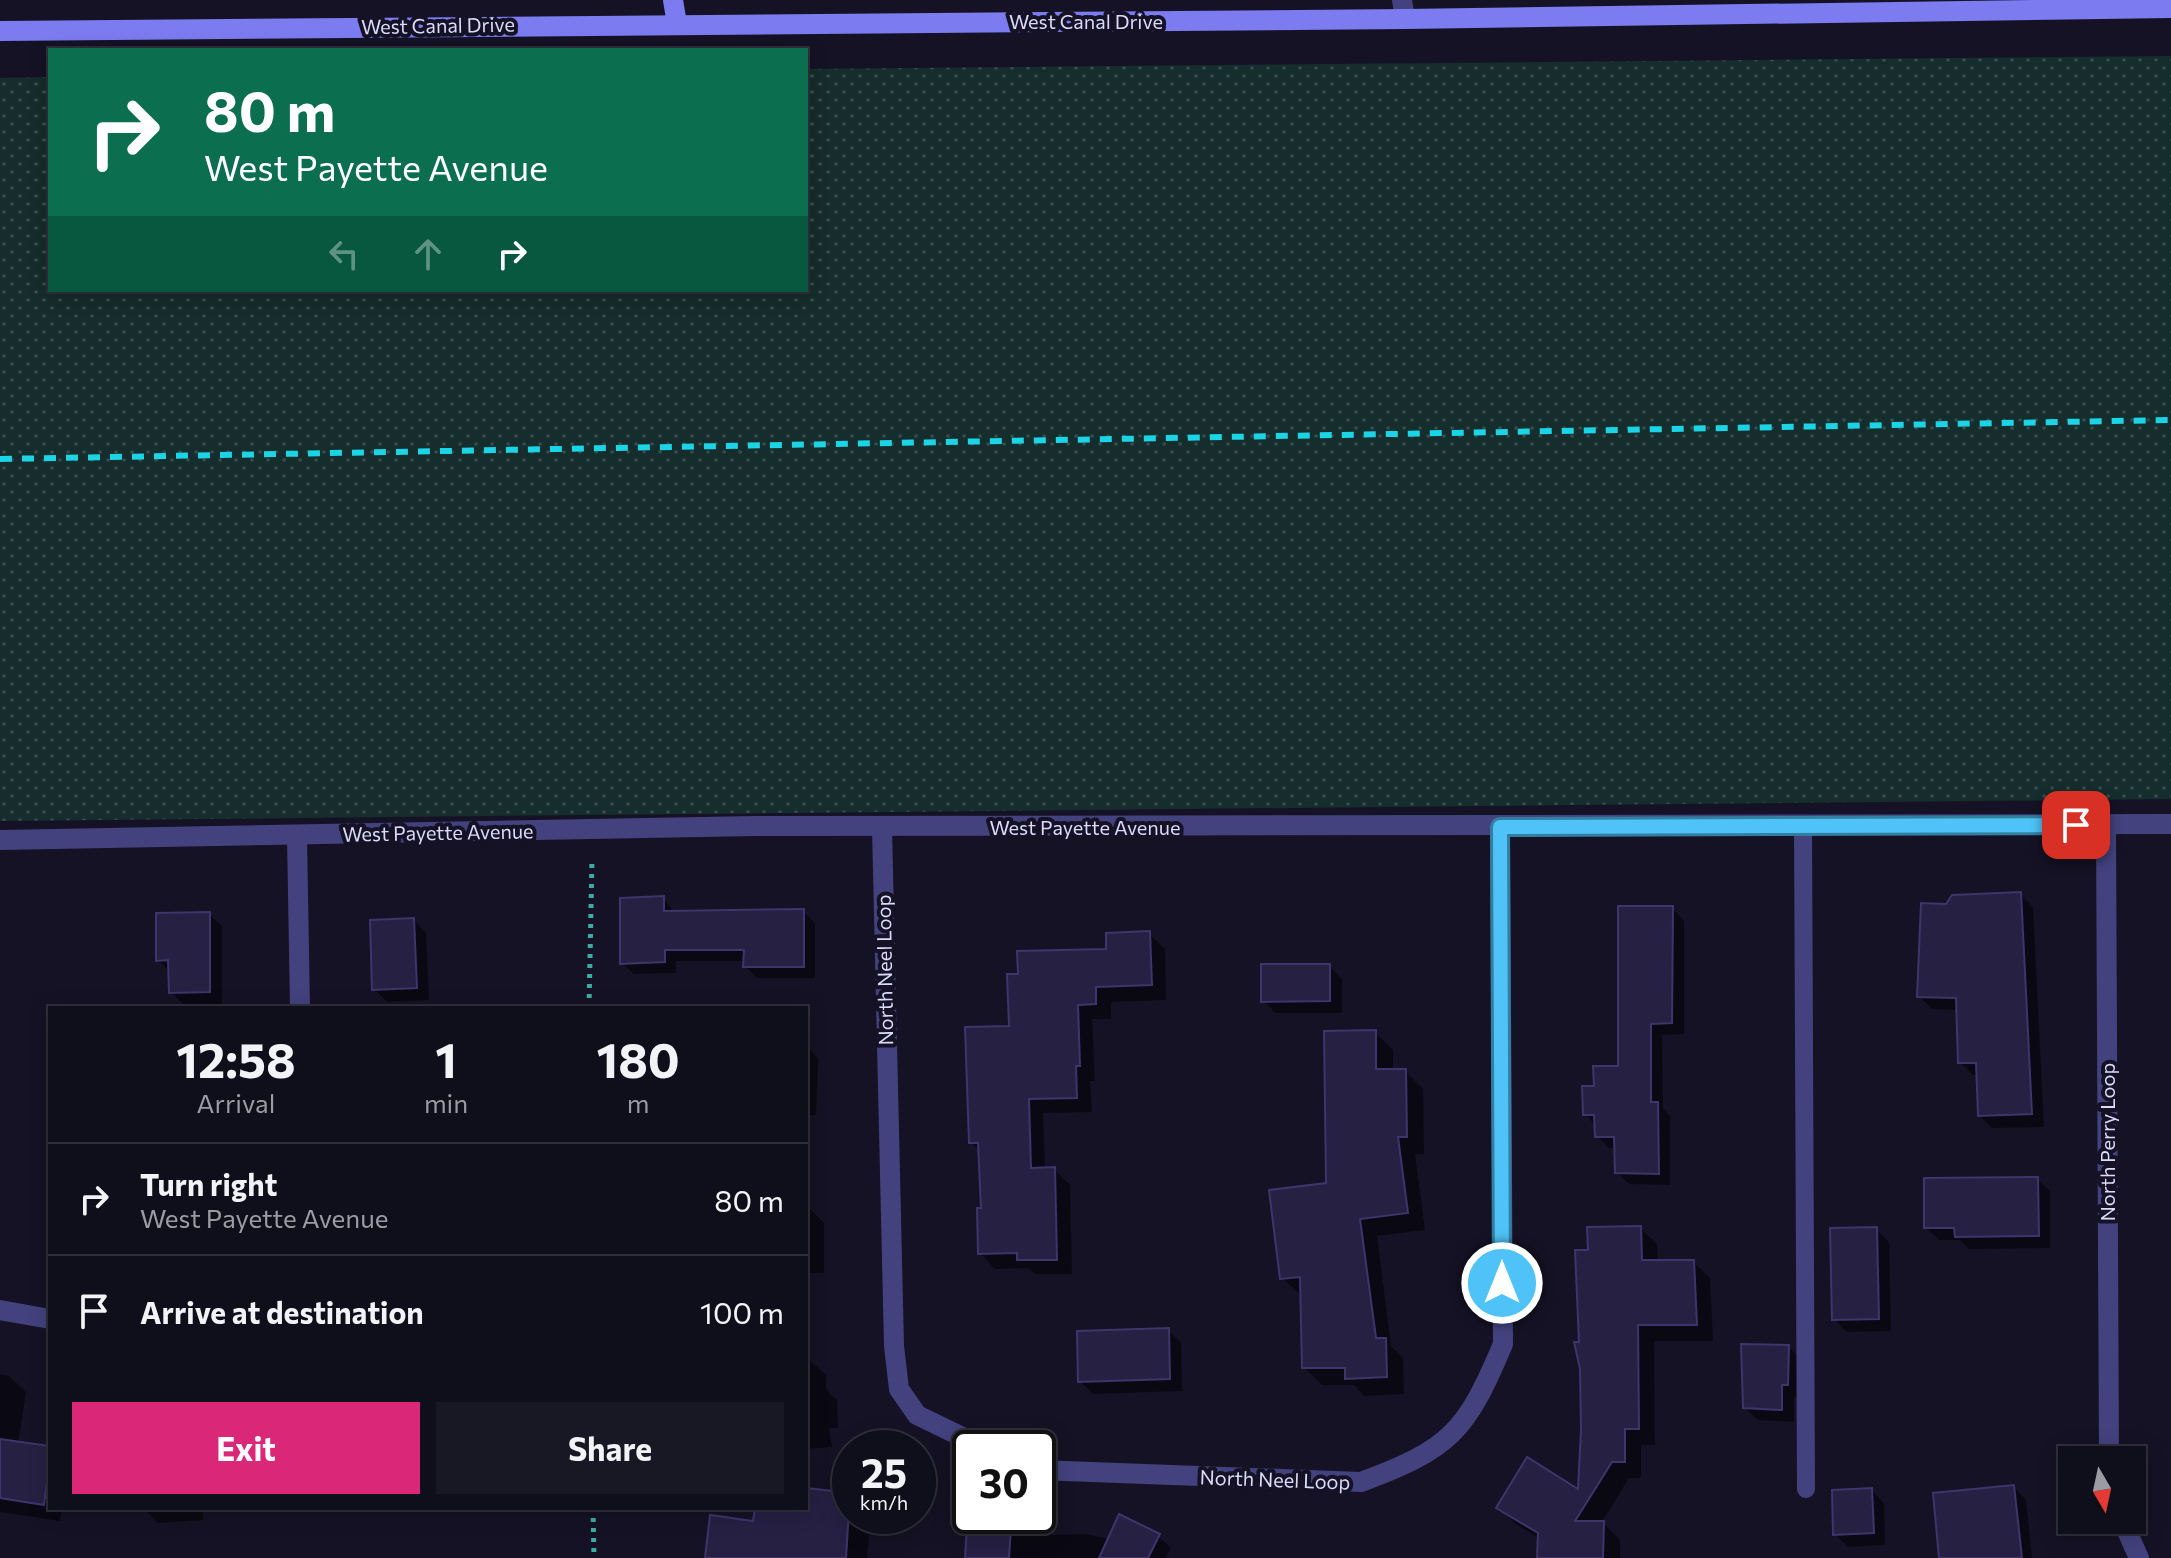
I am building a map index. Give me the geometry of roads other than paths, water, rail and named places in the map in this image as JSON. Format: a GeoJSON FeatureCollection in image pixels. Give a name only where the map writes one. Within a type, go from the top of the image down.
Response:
{"type":"FeatureCollection","features":[{"type":"Feature","properties":{"kind":"street"},"geometry":{"type":"LineString","coordinates":[[673,0],[677,24]]}},
{"type":"Feature","properties":{"kind":"street","name":"West Canal Drive"},"geometry":{"type":"LineString","coordinates":[[0,31],[677,24],[1404,10],[1833,6],[2171,8]]}},
{"type":"Feature","properties":{"kind":"street","name":"North Perry Loop"},"geometry":{"type":"LineString","coordinates":[[2106,824],[2109,1446]]}},
{"type":"Feature","properties":{"kind":"street","name":"West Payette Avenue"},"geometry":{"type":"LineString","coordinates":[[0,840],[594,830],[2171,824]]}},
{"type":"Feature","properties":{"kind":"street","name":"North Neel Loop"},"geometry":{"type":"LineString","coordinates":[[1056,1471],[1361,1482],[1411,1464],[1445,1444],[1467,1419],[1503,1344],[1500,827]]}},
{"type":"Feature","properties":{"kind":"street","name":"North Neel Loop"},"geometry":{"type":"LineString","coordinates":[[882,828],[894,1346],[899,1389],[917,1415],[952,1432]]}},
{"type":"Feature","properties":{"kind":"street"},"geometry":{"type":"LineString","coordinates":[[297,837],[300,1006]]}},
{"type":"Feature","properties":{"kind":"street"},"geometry":{"type":"LineString","coordinates":[[0,1310],[48,1319]]}},
{"type":"Feature","properties":{"kind":"street"},"geometry":{"type":"LineString","coordinates":[[2128,1534],[2139,1558]]}},
{"type":"Feature","properties":{"kind":"lane"},"geometry":{"type":"LineString","coordinates":[[1803,825],[1806,1489]]}},
{"type":"Feature","properties":{"kind":"railway"},"geometry":{"type":"LineString","coordinates":[[0,459],[2171,420]]}}]}
